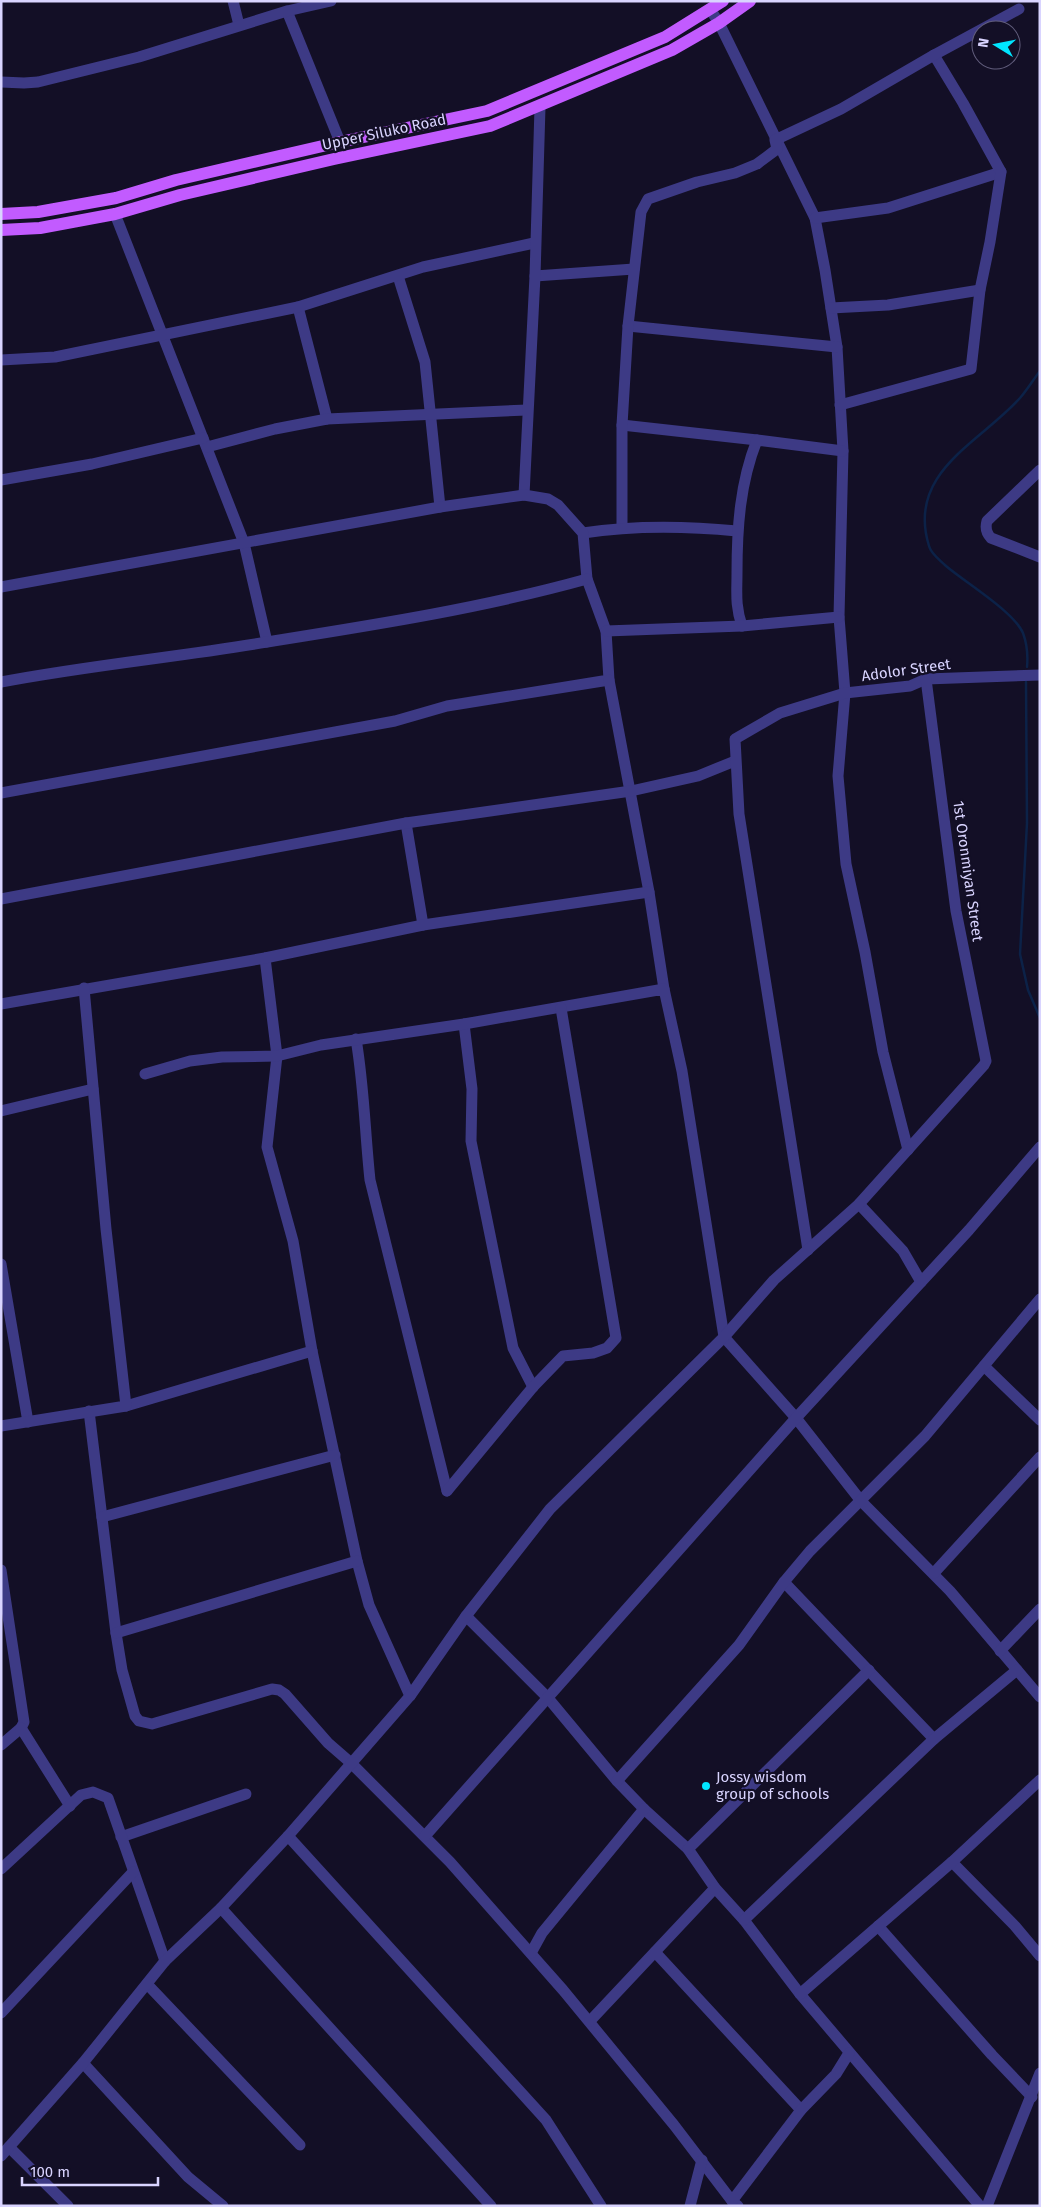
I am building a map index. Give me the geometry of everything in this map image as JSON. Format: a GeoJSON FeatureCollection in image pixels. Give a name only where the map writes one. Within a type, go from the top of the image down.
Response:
{"type":"FeatureCollection","features":[{"type":"Feature","properties":{"kind":"main road","name":"Upper Siluko Road"},"geometry":{"type":"LineString","coordinates":[[1,214],[38,212],[116,198],[176,180],[340,142],[487,111],[665,36],[723,1]]}},
{"type":"Feature","properties":{"kind":"main road","name":"Upper Siluko Road"},"geometry":{"type":"LineString","coordinates":[[1,230],[40,228],[114,214],[180,195],[334,159],[490,126],[540,107],[672,50],[719,23],[750,1]]}},
{"type":"Feature","properties":{"kind":"street"},"geometry":{"type":"LineString","coordinates":[[234,1],[239,26]]}},
{"type":"Feature","properties":{"kind":"street"},"geometry":{"type":"LineString","coordinates":[[1,82],[38,82],[139,56],[287,11],[331,1]]}},
{"type":"Feature","properties":{"kind":"street"},"geometry":{"type":"LineString","coordinates":[[68,2206],[5,2151],[83,2063],[165,1961],[221,1908],[288,1836],[410,1696],[466,1616],[550,1509],[724,1336],[774,1280],[860,1204],[908,1150],[883,1052],[866,952],[846,864],[838,776],[845,693],[839,617],[843,451],[837,347],[831,308],[814,218],[710,8]]}},
{"type":"Feature","properties":{"kind":"street"},"geometry":{"type":"LineString","coordinates":[[775,140],[841,109],[934,55],[1019,9]]}},
{"type":"Feature","properties":{"kind":"street"},"geometry":{"type":"LineString","coordinates":[[287,11],[340,142]]}},
{"type":"Feature","properties":{"kind":"street"},"geometry":{"type":"LineString","coordinates":[[840,405],[971,369],[980,290],[1001,172],[934,55]]}},
{"type":"Feature","properties":{"kind":"street"},"geometry":{"type":"LineString","coordinates":[[524,496],[535,276],[534,243],[540,107]]}},
{"type":"Feature","properties":{"kind":"street"},"geometry":{"type":"LineString","coordinates":[[622,527],[622,425],[628,326],[641,212],[648,199],[697,182],[735,173],[757,164],[777,149],[775,140]]}},
{"type":"Feature","properties":{"kind":"street"},"geometry":{"type":"LineString","coordinates":[[814,218],[888,208],[1001,172]]}},
{"type":"Feature","properties":{"kind":"street"},"geometry":{"type":"LineString","coordinates":[[114,214],[244,543],[267,642]]}},
{"type":"Feature","properties":{"kind":"street"},"geometry":{"type":"LineString","coordinates":[[1,360],[55,357],[298,307],[449,260],[534,243]]}},
{"type":"Feature","properties":{"kind":"street"},"geometry":{"type":"LineString","coordinates":[[535,276],[634,269]]}},
{"type":"Feature","properties":{"kind":"street"},"geometry":{"type":"LineString","coordinates":[[398,276],[425,362],[440,507]]}},
{"type":"Feature","properties":{"kind":"street"},"geometry":{"type":"LineString","coordinates":[[831,308],[888,305],[980,290]]}},
{"type":"Feature","properties":{"kind":"street"},"geometry":{"type":"LineString","coordinates":[[298,307],[327,419]]}},
{"type":"Feature","properties":{"kind":"street"},"geometry":{"type":"LineString","coordinates":[[628,326],[837,347]]}},
{"type":"Feature","properties":{"kind":"street"},"geometry":{"type":"LineString","coordinates":[[1,480],[327,419],[527,410]]}},
{"type":"Feature","properties":{"kind":"street"},"geometry":{"type":"LineString","coordinates":[[622,425],[843,451]]}},
{"type":"Feature","properties":{"kind":"street"},"geometry":{"type":"LineString","coordinates":[[742,626],[736,608],[737,530],[747,465],[757,440]]}},
{"type":"Feature","properties":{"kind":"street"},"geometry":{"type":"LineString","coordinates":[[1040,470],[987,521],[987,534],[991,538],[1040,557]]}},
{"type":"Feature","properties":{"kind":"street"},"geometry":{"type":"LineString","coordinates":[[1,588],[440,507],[524,496],[548,499],[558,505],[583,532],[587,579],[606,631],[609,680],[650,892],[664,989],[682,1071],[724,1336],[796,1418],[861,1501],[934,1573],[1040,1697]]}},
{"type":"Feature","properties":{"kind":"street"},"geometry":{"type":"LineString","coordinates":[[583,532],[622,527],[696,527],[737,530]]}},
{"type":"Feature","properties":{"kind":"street"},"geometry":{"type":"LineString","coordinates":[[1,682],[66,670],[267,642],[440,611],[550,589],[587,579]]}},
{"type":"Feature","properties":{"kind":"street"},"geometry":{"type":"LineString","coordinates":[[606,631],[742,626],[839,617]]}},
{"type":"Feature","properties":{"kind":"street","name":"Adolor Street"},"geometry":{"type":"LineString","coordinates":[[735,761],[735,739],[780,713],[845,693],[910,686],[926,679],[1040,674]]}},
{"type":"Feature","properties":{"kind":"street","name":"1st Oronmiyan Street"},"geometry":{"type":"LineString","coordinates":[[908,1150],[986,1061],[956,911],[926,679]]}},
{"type":"Feature","properties":{"kind":"street"},"geometry":{"type":"LineString","coordinates":[[1,793],[395,721],[447,706],[609,680]]}},
{"type":"Feature","properties":{"kind":"street"},"geometry":{"type":"LineString","coordinates":[[1,899],[406,823],[631,791],[698,776],[735,761],[739,814],[808,1250]]}},
{"type":"Feature","properties":{"kind":"street"},"geometry":{"type":"LineString","coordinates":[[406,823],[423,925]]}},
{"type":"Feature","properties":{"kind":"street"},"geometry":{"type":"LineString","coordinates":[[1,1004],[84,988],[265,958],[423,925],[650,892]]}},
{"type":"Feature","properties":{"kind":"street"},"geometry":{"type":"LineString","coordinates":[[265,958],[277,1056],[267,1147],[293,1241],[312,1351],[357,1561],[369,1605],[410,1696]]}},
{"type":"Feature","properties":{"kind":"street"},"geometry":{"type":"LineString","coordinates":[[84,988],[106,1229],[126,1406]]}},
{"type":"Feature","properties":{"kind":"street"},"geometry":{"type":"LineString","coordinates":[[145,1074],[202,1059],[277,1056],[356,1039],[464,1024],[664,989]]}},
{"type":"Feature","properties":{"kind":"street"},"geometry":{"type":"LineString","coordinates":[[356,1039],[363,1082],[364,1131],[370,1180],[447,1491],[533,1386],[563,1356],[593,1353],[607,1348],[616,1338],[561,1008]]}},
{"type":"Feature","properties":{"kind":"street"},"geometry":{"type":"LineString","coordinates":[[464,1024],[472,1089],[471,1141],[513,1348],[533,1386]]}},
{"type":"Feature","properties":{"kind":"street"},"geometry":{"type":"LineString","coordinates":[[1,1111],[93,1089]]}},
{"type":"Feature","properties":{"kind":"street"},"geometry":{"type":"LineString","coordinates":[[425,1836],[796,1418],[969,1230],[1040,1147]]}},
{"type":"Feature","properties":{"kind":"street"},"geometry":{"type":"LineString","coordinates":[[860,1204],[903,1251],[921,1282]]}},
{"type":"Feature","properties":{"kind":"street"},"geometry":{"type":"LineString","coordinates":[[1,1264],[28,1422]]}},
{"type":"Feature","properties":{"kind":"street"},"geometry":{"type":"LineString","coordinates":[[617,1781],[739,1645],[784,1582],[810,1551],[925,1436],[1040,1299]]}},
{"type":"Feature","properties":{"kind":"street"},"geometry":{"type":"LineString","coordinates":[[1,1426],[126,1406],[312,1351]]}},
{"type":"Feature","properties":{"kind":"street"},"geometry":{"type":"LineString","coordinates":[[984,1366],[1040,1420]]}},
{"type":"Feature","properties":{"kind":"street"},"geometry":{"type":"LineString","coordinates":[[89,1411],[122,1670],[135,1716],[139,1721],[152,1724],[272,1690],[279,1690],[285,1694],[328,1743],[425,1836],[530,1953],[590,2021],[735,2204],[801,2110],[836,2074],[849,2053]]}},
{"type":"Feature","properties":{"kind":"street"},"geometry":{"type":"LineString","coordinates":[[102,1516],[335,1455]]}},
{"type":"Feature","properties":{"kind":"street"},"geometry":{"type":"LineString","coordinates":[[934,1573],[1040,1457]]}},
{"type":"Feature","properties":{"kind":"street"},"geometry":{"type":"LineString","coordinates":[[116,1632],[357,1561]]}},
{"type":"Feature","properties":{"kind":"street"},"geometry":{"type":"LineString","coordinates":[[1,1570],[24,1722],[21,1728],[1,1745]]}},
{"type":"Feature","properties":{"kind":"street"},"geometry":{"type":"LineString","coordinates":[[784,1582],[934,1739]]}},
{"type":"Feature","properties":{"kind":"street"},"geometry":{"type":"LineString","coordinates":[[1000,1651],[1040,1609]]}},
{"type":"Feature","properties":{"kind":"street"},"geometry":{"type":"LineString","coordinates":[[466,1616],[548,1698],[617,1781],[644,1810],[688,1849],[715,1888],[744,1920],[800,1994],[980,2206]]}},
{"type":"Feature","properties":{"kind":"street"},"geometry":{"type":"LineString","coordinates":[[688,1849],[870,1670]]}},
{"type":"Feature","properties":{"kind":"street"},"geometry":{"type":"LineString","coordinates":[[744,1920],[934,1739],[1017,1670]]}},
{"type":"Feature","properties":{"kind":"street"},"geometry":{"type":"LineString","coordinates":[[21,1728],[70,1806]]}},
{"type":"Feature","properties":{"kind":"street"},"geometry":{"type":"LineString","coordinates":[[800,1994],[952,1862],[1040,1780]]}},
{"type":"Feature","properties":{"kind":"street"},"geometry":{"type":"LineString","coordinates":[[1,1869],[81,1795],[93,1792],[108,1798],[132,1872],[165,1961]]}},
{"type":"Feature","properties":{"kind":"street"},"geometry":{"type":"LineString","coordinates":[[121,1836],[246,1794]]}},
{"type":"Feature","properties":{"kind":"street"},"geometry":{"type":"LineString","coordinates":[[530,1953],[542,1933],[644,1810]]}},
{"type":"Feature","properties":{"kind":"street"},"geometry":{"type":"LineString","coordinates":[[288,1836],[546,2120],[601,2206]]}},
{"type":"Feature","properties":{"kind":"street"},"geometry":{"type":"LineString","coordinates":[[952,1862],[1015,1926],[1040,1956]]}},
{"type":"Feature","properties":{"kind":"street"},"geometry":{"type":"LineString","coordinates":[[1,2013],[132,1872]]}},
{"type":"Feature","properties":{"kind":"street"},"geometry":{"type":"LineString","coordinates":[[590,2021],[715,1888]]}},
{"type":"Feature","properties":{"kind":"street"},"geometry":{"type":"LineString","coordinates":[[221,1908],[491,2206]]}},
{"type":"Feature","properties":{"kind":"street"},"geometry":{"type":"LineString","coordinates":[[878,1926],[978,2040],[1032,2097]]}},
{"type":"Feature","properties":{"kind":"street"},"geometry":{"type":"LineString","coordinates":[[655,1952],[801,2110]]}},
{"type":"Feature","properties":{"kind":"street"},"geometry":{"type":"LineString","coordinates":[[147,1984],[300,2145]]}},
{"type":"Feature","properties":{"kind":"street"},"geometry":{"type":"LineString","coordinates":[[83,2063],[188,2177],[223,2206]]}},
{"type":"Feature","properties":{"kind":"street"},"geometry":{"type":"LineString","coordinates":[[987,2206],[1040,2073]]}},
{"type":"Feature","properties":{"kind":"street"},"geometry":{"type":"LineString","coordinates":[[690,2206],[702,2160]]}},
{"type":"Feature","properties":{"kind":"waterway"},"geometry":{"type":"LineString","coordinates":[[1027,667],[1025,641],[1018,625],[1000,607],[946,566],[934,554],[929,546],[925,520],[928,498],[937,479],[951,461],[1020,398],[1040,371]]}},
{"type":"Feature","properties":{"kind":"waterway"},"geometry":{"type":"LineString","coordinates":[[1026,682],[1027,823],[1020,954],[1028,990],[1040,1018]]}},
{"type":"Feature","properties":{"kind":"place","name":"Jossy wisdom group of schools"},"geometry":{"type":"Point","coordinates":[706,1786]}}]}
